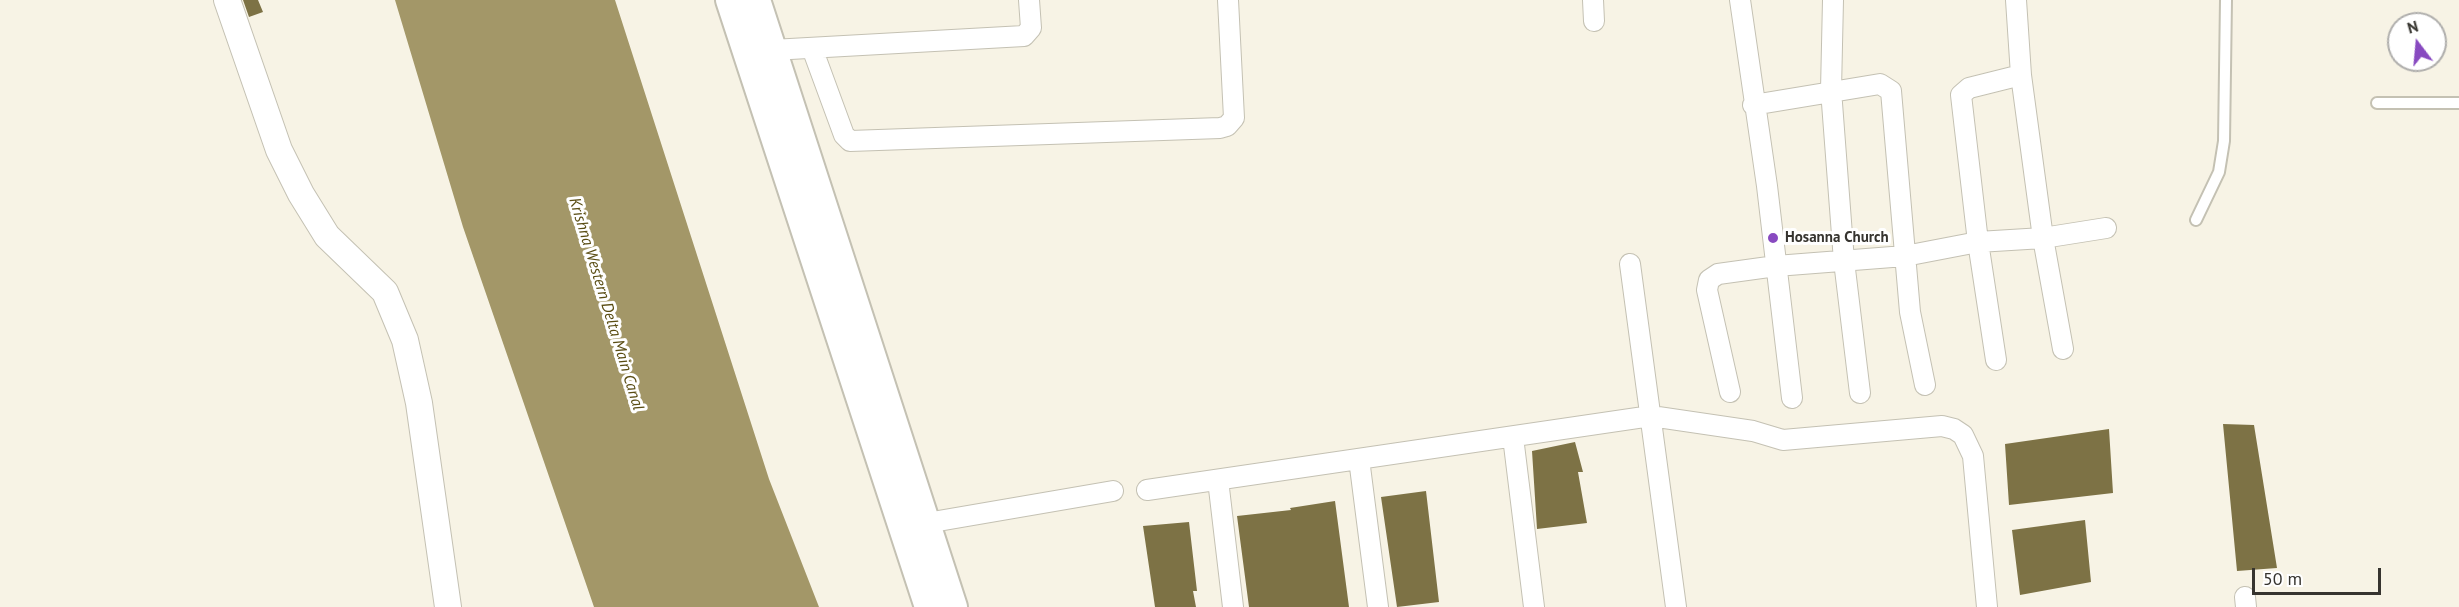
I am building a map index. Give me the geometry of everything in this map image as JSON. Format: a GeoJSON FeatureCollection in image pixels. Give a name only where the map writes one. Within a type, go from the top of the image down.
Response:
{"type":"FeatureCollection","features":[{"type":"Feature","properties":{"kind":"main road"},"geometry":{"type":"LineString","coordinates":[[730,0],[788,142],[915,524],[954,607]]}},
{"type":"Feature","properties":{"kind":"main road"},"geometry":{"type":"LineString","coordinates":[[756,0],[772,50],[788,142]]}},
{"type":"Feature","properties":{"kind":"main road"},"geometry":{"type":"LineString","coordinates":[[915,524],[929,607]]}},
{"type":"Feature","properties":{"kind":"street"},"geometry":{"type":"LineString","coordinates":[[227,0],[279,150],[301,194],[327,236],[385,292],[405,340],[419,403],[448,607]]}},
{"type":"Feature","properties":{"kind":"street"},"geometry":{"type":"LineString","coordinates":[[772,50],[1024,36],[1031,28],[1029,0]]}},
{"type":"Feature","properties":{"kind":"street"},"geometry":{"type":"LineString","coordinates":[[812,48],[844,135],[850,141],[1220,128],[1227,126],[1234,118],[1228,0]]}},
{"type":"Feature","properties":{"kind":"street"},"geometry":{"type":"LineString","coordinates":[[1593,0],[1594,21]]}},
{"type":"Feature","properties":{"kind":"street"},"geometry":{"type":"LineString","coordinates":[[1740,0],[1767,186],[1792,398]]}},
{"type":"Feature","properties":{"kind":"street"},"geometry":{"type":"LineString","coordinates":[[1833,0],[1831,90],[1844,261],[1860,393]]}},
{"type":"Feature","properties":{"kind":"street"},"geometry":{"type":"LineString","coordinates":[[2016,0],[2021,75],[2043,238],[2062,349]]}},
{"type":"Feature","properties":{"kind":"street"},"geometry":{"type":"LineString","coordinates":[[1996,360],[1978,242],[1961,95],[1969,88],[2021,75]]}},
{"type":"Feature","properties":{"kind":"street"},"geometry":{"type":"LineString","coordinates":[[1754,105],[1831,90],[1880,84],[1891,91],[1910,312],[1925,385]]}},
{"type":"Feature","properties":{"kind":"street"},"geometry":{"type":"LineString","coordinates":[[1730,392],[1707,290],[1709,280],[1718,274],[1776,266],[1905,256],[1978,242],[2043,238],[2106,228]]}},
{"type":"Feature","properties":{"kind":"street"},"geometry":{"type":"LineString","coordinates":[[1630,264],[1676,607]]}},
{"type":"Feature","properties":{"kind":"street"},"geometry":{"type":"LineString","coordinates":[[1147,490],[1651,416],[1753,431],[1783,440],[1926,426],[1954,429],[1969,444],[1973,456],[1987,607]]}},
{"type":"Feature","properties":{"kind":"street"},"geometry":{"type":"LineString","coordinates":[[1513,437],[1534,607]]}},
{"type":"Feature","properties":{"kind":"street"},"geometry":{"type":"LineString","coordinates":[[1359,459],[1378,607]]}},
{"type":"Feature","properties":{"kind":"street"},"geometry":{"type":"LineString","coordinates":[[1218,480],[1233,607]]}},
{"type":"Feature","properties":{"kind":"street"},"geometry":{"type":"LineString","coordinates":[[915,524],[1113,490]]}},
{"type":"Feature","properties":{"kind":"lane"},"geometry":{"type":"LineString","coordinates":[[2196,220],[2219,172],[2224,141],[2226,0]]}},
{"type":"Feature","properties":{"kind":"lane"},"geometry":{"type":"LineString","coordinates":[[2377,103],[2459,103]]}},
{"type":"Feature","properties":{"kind":"water","name":"Krishna Western Delta Main Canal"},"geometry":{"type":"Polygon","coordinates":[[[395,0],[615,0],[769,479],[819,607],[594,607],[463,227],[395,0]]]}},
{"type":"Feature","properties":{"kind":"building"},"geometry":{"type":"Polygon","coordinates":[[[243,0],[258,0],[263,12],[249,17],[243,0]]]}},
{"type":"Feature","properties":{"kind":"building"},"geometry":{"type":"Polygon","coordinates":[[[2223,424],[2254,425],[2277,568],[2237,571],[2223,424]]]}},
{"type":"Feature","properties":{"kind":"building"},"geometry":{"type":"Polygon","coordinates":[[[2109,429],[2113,493],[2009,505],[2005,444],[2109,429]]]}},
{"type":"Feature","properties":{"kind":"building"},"geometry":{"type":"Polygon","coordinates":[[[1575,442],[1583,472],[1578,472],[1587,523],[1537,529],[1532,451],[1575,442]]]}},
{"type":"Feature","properties":{"kind":"building"},"geometry":{"type":"Polygon","coordinates":[[[1426,491],[1439,602],[1397,607],[1381,497],[1426,491]]]}},
{"type":"Feature","properties":{"kind":"building"},"geometry":{"type":"Polygon","coordinates":[[[1335,501],[1349,607],[1249,607],[1237,516],[1291,510],[1290,508],[1335,501]]]}},
{"type":"Feature","properties":{"kind":"building"},"geometry":{"type":"Polygon","coordinates":[[[2085,520],[2091,582],[2020,595],[2012,530],[2085,520]]]}},
{"type":"Feature","properties":{"kind":"building"},"geometry":{"type":"Polygon","coordinates":[[[1189,522],[1197,591],[1193,591],[1196,607],[1155,607],[1143,526],[1189,522]]]}},
{"type":"Feature","properties":{"kind":"place","name":"Hosanna Church"},"geometry":{"type":"Point","coordinates":[1773,238]}}]}
